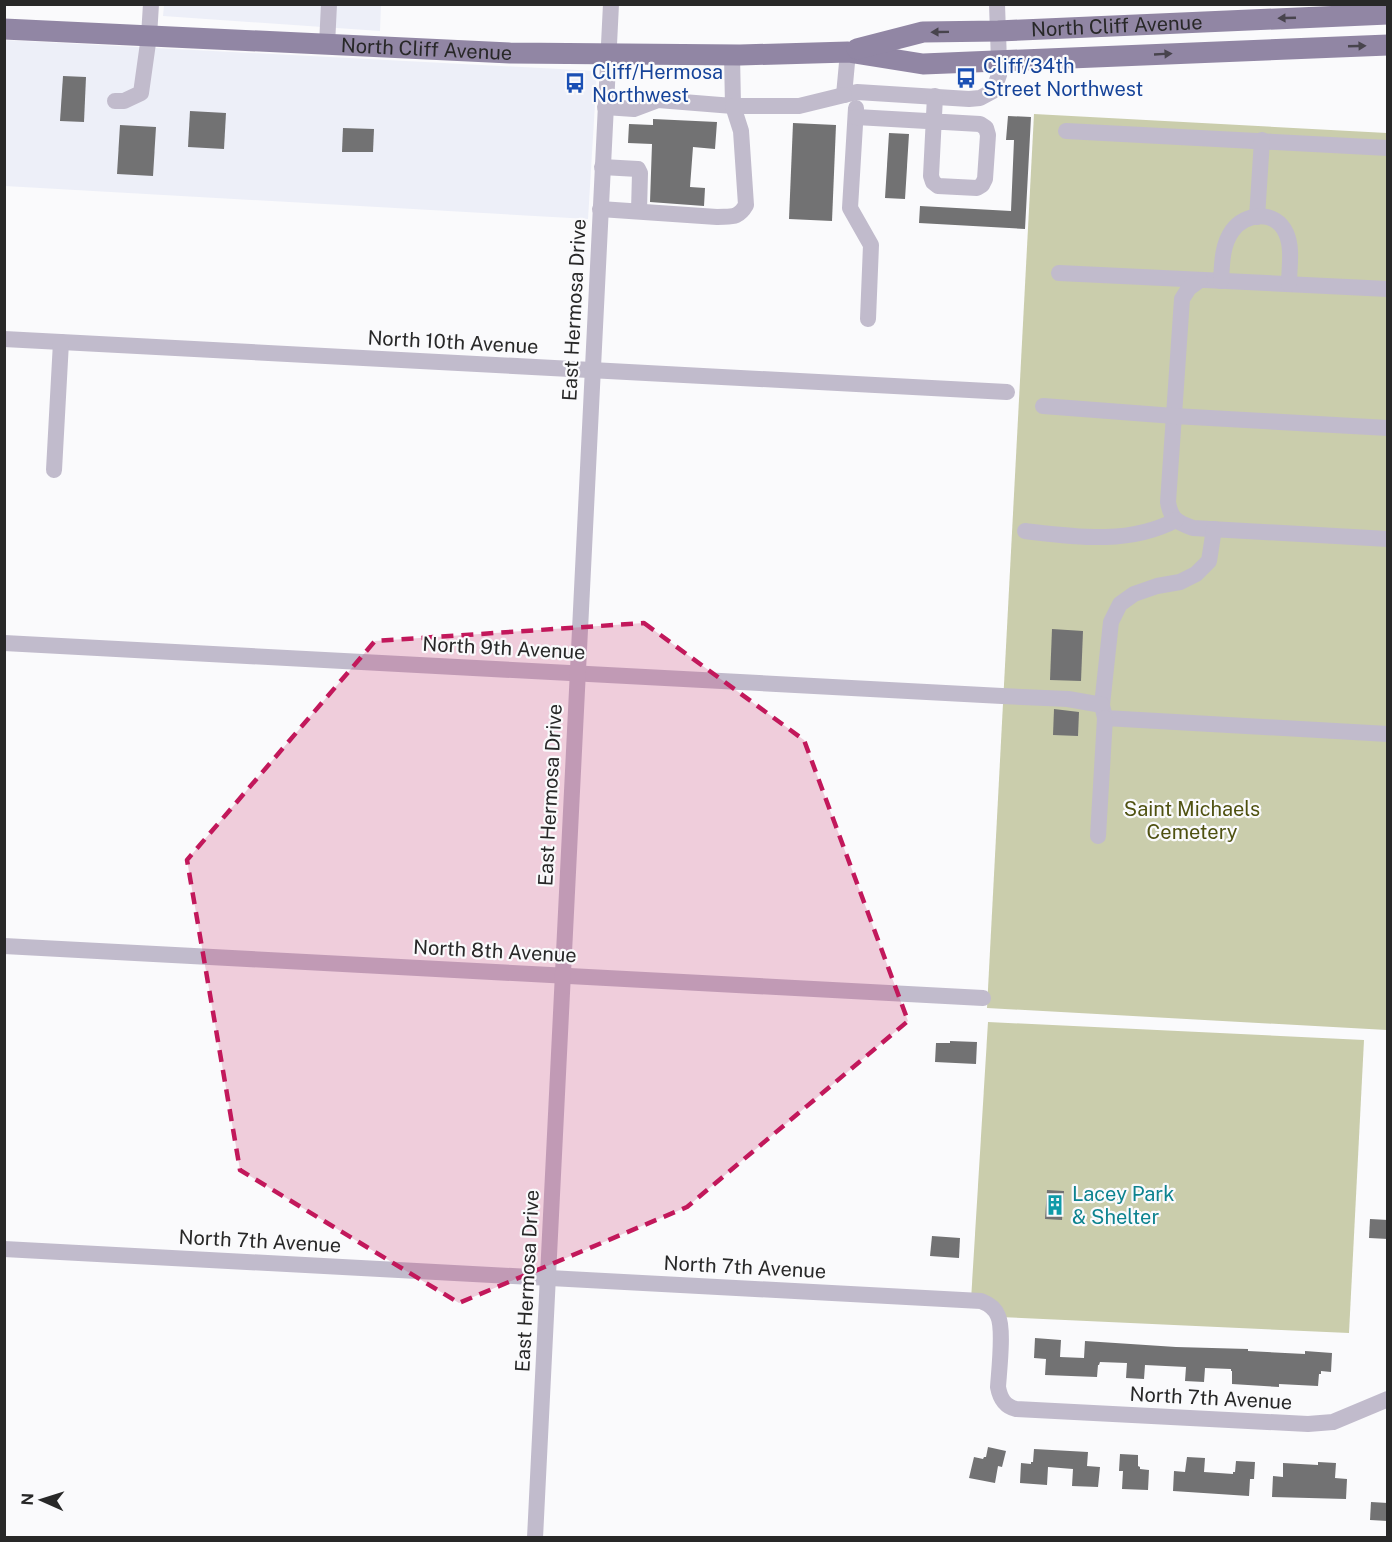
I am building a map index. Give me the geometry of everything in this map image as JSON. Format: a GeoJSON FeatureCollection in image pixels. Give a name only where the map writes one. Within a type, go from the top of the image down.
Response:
{"type":"FeatureCollection","features":[{"type":"Feature","properties":{"kind":"main road","name":"North Cliff Avenue"},"geometry":{"type":"LineString","coordinates":[[848,52],[923,32],[998,31],[1388,14]]}},
{"type":"Feature","properties":{"kind":"main road","name":"North Cliff Avenue"},"geometry":{"type":"LineString","coordinates":[[4,29],[510,53],[732,55],[848,52],[923,64],[1388,45]]}},
{"type":"Feature","properties":{"kind":"street"},"geometry":{"type":"LineString","coordinates":[[116,101],[124,101],[141,93],[152,4]]}},
{"type":"Feature","properties":{"kind":"street"},"geometry":{"type":"LineString","coordinates":[[327,45],[329,4]]}},
{"type":"Feature","properties":{"kind":"street","name":"East Hermosa Drive"},"geometry":{"type":"LineString","coordinates":[[535,1538],[610,4]]}},
{"type":"Feature","properties":{"kind":"street"},"geometry":{"type":"LineString","coordinates":[[605,107],[634,108],[658,100],[733,106],[799,106],[851,93],[981,98],[993,91],[997,84],[999,62],[997,4]]}},
{"type":"Feature","properties":{"kind":"street"},"geometry":{"type":"LineString","coordinates":[[848,52],[851,93],[856,117],[850,208],[872,245],[868,319]]}},
{"type":"Feature","properties":{"kind":"street"},"geometry":{"type":"LineString","coordinates":[[600,208],[717,216],[735,216],[742,213],[747,206],[741,131],[733,106],[732,55]]}},
{"type":"Feature","properties":{"kind":"street"},"geometry":{"type":"LineString","coordinates":[[856,117],[934,122],[980,124],[986,128],[988,135],[985,179],[982,185],[976,188],[938,186],[933,182],[931,176],[934,122],[935,96]]}},
{"type":"Feature","properties":{"kind":"street"},"geometry":{"type":"LineString","coordinates":[[1066,131],[1388,148]]}},
{"type":"Feature","properties":{"kind":"street"},"geometry":{"type":"LineString","coordinates":[[1257,216],[1262,140]]}},
{"type":"Feature","properties":{"kind":"street"},"geometry":{"type":"LineString","coordinates":[[602,167],[638,169],[640,173],[639,211]]}},
{"type":"Feature","properties":{"kind":"street"},"geometry":{"type":"LineString","coordinates":[[1221,281],[1225,246],[1231,231],[1240,222],[1252,216],[1268,216],[1285,230],[1289,241],[1290,284]]}},
{"type":"Feature","properties":{"kind":"street"},"geometry":{"type":"LineString","coordinates":[[1059,273],[1388,289]]}},
{"type":"Feature","properties":{"kind":"street"},"geometry":{"type":"LineString","coordinates":[[1200,280],[1189,288],[1182,299],[1168,502],[1170,514],[1180,524],[1193,528],[1388,539]]}},
{"type":"Feature","properties":{"kind":"street","name":"North 10th Avenue"},"geometry":{"type":"LineString","coordinates":[[4,339],[1007,392]]}},
{"type":"Feature","properties":{"kind":"street"},"geometry":{"type":"LineString","coordinates":[[54,470],[61,342]]}},
{"type":"Feature","properties":{"kind":"street"},"geometry":{"type":"LineString","coordinates":[[1043,406],[1388,428]]}},
{"type":"Feature","properties":{"kind":"street"},"geometry":{"type":"LineString","coordinates":[[1025,531],[1074,537],[1103,537],[1142,533],[1161,528],[1176,519]]}},
{"type":"Feature","properties":{"kind":"street"},"geometry":{"type":"LineString","coordinates":[[1098,836],[1103,711],[1111,622],[1120,604],[1134,594],[1157,586],[1180,582],[1196,574],[1209,561],[1214,529]]}},
{"type":"Feature","properties":{"kind":"street","name":"North 9th Avenue"},"geometry":{"type":"LineString","coordinates":[[4,642],[1068,699],[1103,711],[1388,734]]}},
{"type":"Feature","properties":{"kind":"street","name":"North 8th Avenue"},"geometry":{"type":"LineString","coordinates":[[4,946],[983,998]]}},
{"type":"Feature","properties":{"kind":"street","name":"North 7th Avenue"},"geometry":{"type":"LineString","coordinates":[[4,1249],[981,1301],[988,1304],[999,1317],[1001,1329],[999,1395],[1009,1407],[1016,1409],[1308,1424],[1333,1422],[1388,1399]]}},
{"type":"Feature","properties":{"kind":"highlighted area"},"geometry":{"type":"Polygon","coordinates":[[[644,623],[804,740],[908,1021],[687,1207],[459,1303],[240,1170],[187,860],[375,641],[644,623]]]}},
{"type":"Feature","properties":{"kind":"shaded area"},"geometry":{"type":"Polygon","coordinates":[[[164,5],[381,5],[380,31],[163,16],[164,5]]]}},
{"type":"Feature","properties":{"kind":"shaded area"},"geometry":{"type":"Polygon","coordinates":[[[4,40],[597,71],[588,219],[5,186],[4,40]]]}},
{"type":"Feature","properties":{"kind":"green space","name":"Saint Michaels Cemetery"},"geometry":{"type":"Polygon","coordinates":[[[1034,114],[1387,133],[1387,1030],[987,1008],[1034,114]]]}},
{"type":"Feature","properties":{"kind":"green space"},"geometry":{"type":"Polygon","coordinates":[[[988,1022],[1364,1040],[1349,1333],[999,1317],[971,1300],[988,1022]]]}},
{"type":"Feature","properties":{"kind":"building"},"geometry":{"type":"Polygon","coordinates":[[[63,76],[86,77],[84,122],[60,121],[63,76]]]}},
{"type":"Feature","properties":{"kind":"building"},"geometry":{"type":"Polygon","coordinates":[[[190,111],[226,113],[224,149],[188,147],[190,111]]]}},
{"type":"Feature","properties":{"kind":"building"},"geometry":{"type":"Polygon","coordinates":[[[1008,116],[1031,117],[1025,229],[919,223],[920,206],[1011,211],[1014,140],[1006,140],[1008,116]]]}},
{"type":"Feature","properties":{"kind":"building"},"geometry":{"type":"Polygon","coordinates":[[[653,119],[717,122],[715,149],[693,147],[690,187],[705,188],[704,206],[650,202],[652,144],[628,143],[629,124],[653,125],[653,119]]]}},
{"type":"Feature","properties":{"kind":"building"},"geometry":{"type":"Polygon","coordinates":[[[793,123],[836,125],[832,221],[789,219],[793,123]]]}},
{"type":"Feature","properties":{"kind":"building"},"geometry":{"type":"Polygon","coordinates":[[[120,125],[156,127],[153,176],[117,174],[120,125]]]}},
{"type":"Feature","properties":{"kind":"building"},"geometry":{"type":"Polygon","coordinates":[[[343,128],[374,129],[373,152],[342,152],[343,128]]]}},
{"type":"Feature","properties":{"kind":"building"},"geometry":{"type":"Polygon","coordinates":[[[889,133],[909,134],[905,199],[885,198],[889,133]]]}},
{"type":"Feature","properties":{"kind":"building"},"geometry":{"type":"Polygon","coordinates":[[[1052,629],[1083,631],[1081,681],[1050,680],[1052,629]]]}},
{"type":"Feature","properties":{"kind":"building"},"geometry":{"type":"Polygon","coordinates":[[[1054,709],[1079,712],[1078,736],[1053,735],[1054,709]]]}},
{"type":"Feature","properties":{"kind":"building"},"geometry":{"type":"Polygon","coordinates":[[[950,1041],[977,1042],[976,1064],[935,1062],[936,1043],[950,1043],[950,1041]]]}},
{"type":"Feature","properties":{"kind":"building","name":"Lacey Park & Shelter"},"geometry":{"type":"Polygon","coordinates":[[[1047,1190],[1064,1191],[1062,1220],[1045,1219],[1047,1190]]]}},
{"type":"Feature","properties":{"kind":"building"},"geometry":{"type":"Polygon","coordinates":[[[1370,1219],[1388,1220],[1388,1239],[1369,1238],[1370,1219]]]}},
{"type":"Feature","properties":{"kind":"building"},"geometry":{"type":"Polygon","coordinates":[[[932,1236],[960,1238],[959,1258],[930,1256],[932,1236]]]}},
{"type":"Feature","properties":{"kind":"building"},"geometry":{"type":"Polygon","coordinates":[[[1035,1338],[1061,1340],[1060,1357],[1084,1358],[1085,1341],[1305,1354],[1305,1351],[1332,1353],[1331,1372],[1321,1371],[1318,1386],[1279,1384],[1279,1387],[1232,1384],[1231,1369],[1205,1368],[1204,1382],[1185,1381],[1186,1367],[1145,1365],[1144,1379],[1126,1378],[1127,1363],[1100,1362],[1097,1377],[1045,1375],[1046,1359],[1034,1358],[1035,1338]]]}},
{"type":"Feature","properties":{"kind":"building"},"geometry":{"type":"Polygon","coordinates":[[[988,1447],[1006,1451],[1002,1467],[998,1466],[995,1483],[969,1478],[974,1457],[983,1459],[986,1457],[988,1447]]]}},
{"type":"Feature","properties":{"kind":"building"},"geometry":{"type":"Polygon","coordinates":[[[1034,1449],[1088,1452],[1087,1466],[1100,1467],[1098,1487],[1072,1486],[1073,1469],[1048,1467],[1047,1485],[1020,1483],[1021,1463],[1031,1464],[1033,1462],[1034,1449]]]}},
{"type":"Feature","properties":{"kind":"building"},"geometry":{"type":"Polygon","coordinates":[[[1120,1454],[1138,1455],[1140,1469],[1149,1470],[1148,1490],[1122,1489],[1123,1471],[1119,1471],[1120,1454]]]}},
{"type":"Feature","properties":{"kind":"building"},"geometry":{"type":"Polygon","coordinates":[[[1187,1457],[1205,1458],[1204,1472],[1233,1474],[1236,1461],[1255,1462],[1254,1479],[1250,1479],[1249,1496],[1173,1491],[1174,1471],[1185,1472],[1187,1457]]]}},
{"type":"Feature","properties":{"kind":"building"},"geometry":{"type":"Polygon","coordinates":[[[1318,1462],[1336,1463],[1335,1478],[1347,1479],[1346,1499],[1272,1497],[1273,1476],[1283,1477],[1283,1463],[1318,1465],[1318,1462]]]}},
{"type":"Feature","properties":{"kind":"building"},"geometry":{"type":"Polygon","coordinates":[[[1371,1502],[1388,1503],[1388,1521],[1370,1520],[1371,1502]]]}},
{"type":"Feature","properties":{"kind":"place","name":"Cliff/34th Street Northwest"},"geometry":{"type":"Point","coordinates":[966,78]}},
{"type":"Feature","properties":{"kind":"place","name":"Cliff/Hermosa Northwest"},"geometry":{"type":"Point","coordinates":[575,83]}},
{"type":"Feature","properties":{"kind":"place","name":"Lacey Park & Shelter"},"geometry":{"type":"Point","coordinates":[1055,1205]}}]}
